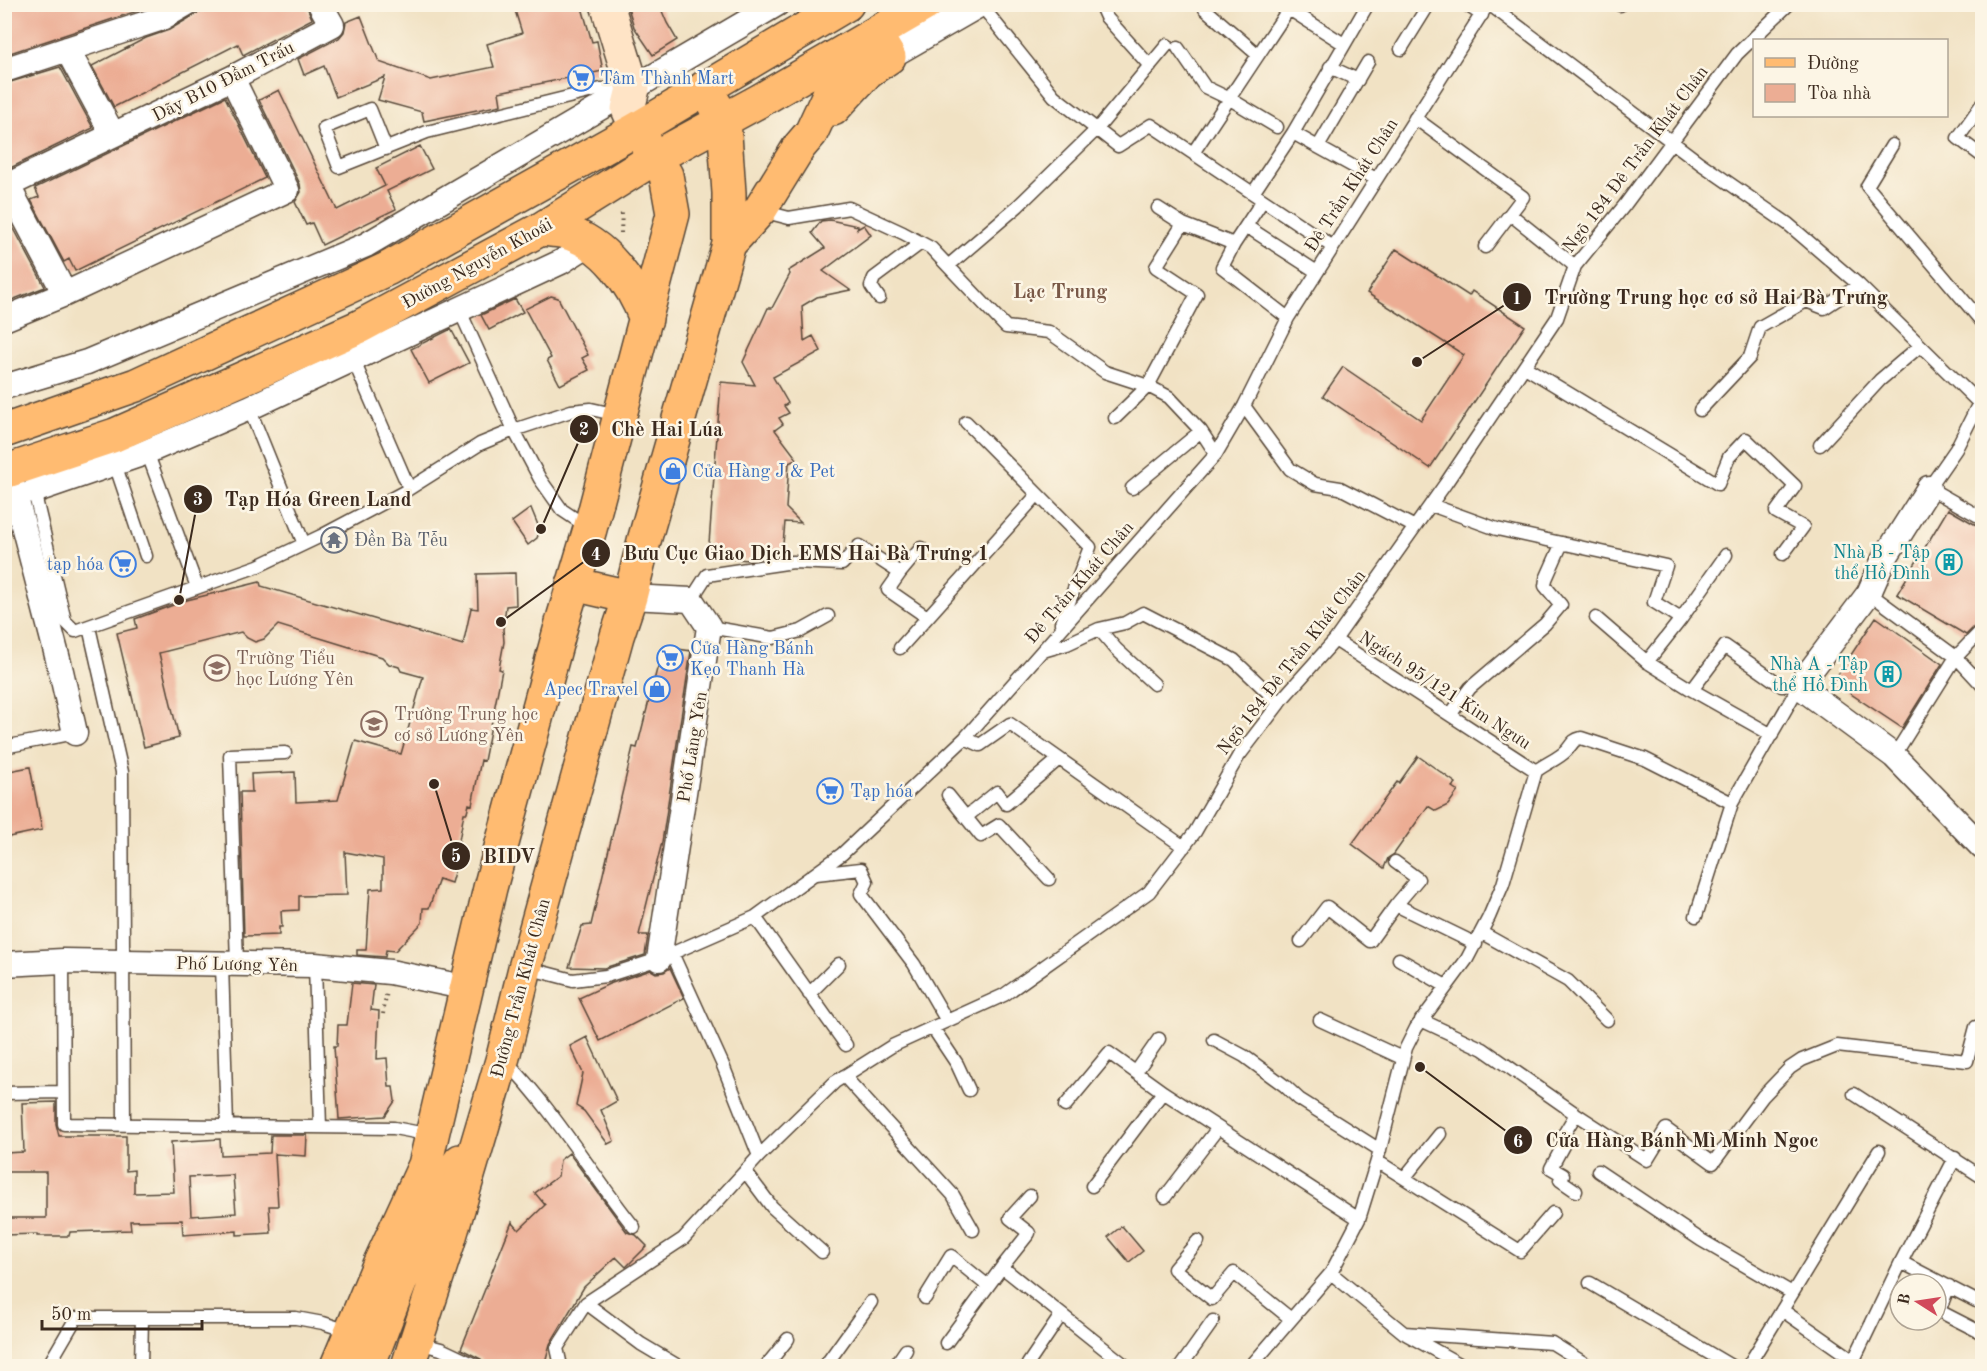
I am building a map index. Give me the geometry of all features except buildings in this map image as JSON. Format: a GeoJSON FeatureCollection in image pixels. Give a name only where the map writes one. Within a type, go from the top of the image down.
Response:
{"type":"FeatureCollection","features":[{"type":"Feature","properties":{"kind":"main road"},"geometry":{"type":"LineString","coordinates":[[4,431],[136,385],[387,269],[647,123],[847,4]]}},
{"type":"Feature","properties":{"kind":"main road","name":"Đường Nguyễn Khoái"},"geometry":{"type":"LineString","coordinates":[[7,472],[115,435],[359,327],[542,229],[656,157],[724,120],[871,47],[926,4]]}},
{"type":"Feature","properties":{"kind":"main road"},"geometry":{"type":"LineString","coordinates":[[729,244],[760,210],[799,147],[871,47]]}},
{"type":"Feature","properties":{"kind":"main road","name":"Đường Trần Khát Chân"},"geometry":{"type":"LineString","coordinates":[[412,1354],[448,1243],[503,1057],[525,968],[617,636],[729,244],[729,193],[724,120],[705,87]]}},
{"type":"Feature","properties":{"kind":"main road"},"geometry":{"type":"LineString","coordinates":[[401,1282],[490,888],[590,529],[673,214],[666,175],[656,157],[647,123]]}},
{"type":"Feature","properties":{"kind":"main road"},"geometry":{"type":"LineString","coordinates":[[542,229],[566,232],[589,244],[611,261],[633,290],[646,319]]}},
{"type":"Feature","properties":{"kind":"main road"},"geometry":{"type":"LineString","coordinates":[[573,584],[630,597]]}},
{"type":"Feature","properties":{"kind":"main road"},"geometry":{"type":"LineString","coordinates":[[368,1366],[439,1194],[480,1129]]}},
{"type":"Feature","properties":{"kind":"main road"},"geometry":{"type":"LineString","coordinates":[[337,1366],[429,1150]]}},
{"type":"Feature","properties":{"kind":"street"},"geometry":{"type":"LineString","coordinates":[[4,70],[162,18],[186,4]]}},
{"type":"Feature","properties":{"kind":"street","name":"Dãy B10 Đầm Trấu"},"geometry":{"type":"LineString","coordinates":[[6,186],[232,78],[332,25],[320,4]]}},
{"type":"Feature","properties":{"kind":"street"},"geometry":{"type":"LineString","coordinates":[[607,4],[633,89],[628,110],[647,123]]}},
{"type":"Feature","properties":{"kind":"street"},"geometry":{"type":"LineString","coordinates":[[4,387],[87,362],[366,245],[777,4]]}},
{"type":"Feature","properties":{"kind":"street","name":"Đường Nguyễn Khoái"},"geometry":{"type":"LineString","coordinates":[[871,47],[981,5]]}},
{"type":"Feature","properties":{"kind":"street"},"geometry":{"type":"LineString","coordinates":[[67,49],[114,135]]}},
{"type":"Feature","properties":{"kind":"street"},"geometry":{"type":"LineString","coordinates":[[4,319],[65,294],[287,190],[232,78]]}},
{"type":"Feature","properties":{"kind":"street"},"geometry":{"type":"LineString","coordinates":[[6,186],[65,294]]}},
{"type":"Feature","properties":{"kind":"street","name":"Đường Nguyễn Khoái"},"geometry":{"type":"LineString","coordinates":[[34,491],[147,452],[249,408],[561,262],[589,244]]}},
{"type":"Feature","properties":{"kind":"street"},"geometry":{"type":"LineString","coordinates":[[7,472],[58,660],[75,733]]}},
{"type":"Feature","properties":{"kind":"street"},"geometry":{"type":"LineString","coordinates":[[1929,488],[1884,559],[1869,593],[1791,686],[1894,756],[1983,847]]}},
{"type":"Feature","properties":{"kind":"street"},"geometry":{"type":"LineString","coordinates":[[630,597],[691,600],[710,627]]}},
{"type":"Feature","properties":{"kind":"street","name":"Phố Lãng Yên"},"geometry":{"type":"LineString","coordinates":[[666,956],[710,627]]}},
{"type":"Feature","properties":{"kind":"street","name":"Phố Lương Yên"},"geometry":{"type":"LineString","coordinates":[[4,964],[63,961],[315,965],[390,972],[468,988]]}},
{"type":"Feature","properties":{"kind":"lane"},"geometry":{"type":"LineString","coordinates":[[1100,4],[1106,16],[1150,66]]}},
{"type":"Feature","properties":{"kind":"lane"},"geometry":{"type":"LineString","coordinates":[[1288,318],[1222,267],[1246,226],[1258,197],[1293,133],[1368,4]]}},
{"type":"Feature","properties":{"kind":"lane"},"geometry":{"type":"LineString","coordinates":[[1401,49],[1429,4]]}},
{"type":"Feature","properties":{"kind":"lane"},"geometry":{"type":"LineString","coordinates":[[1465,4],[1486,8],[1788,224],[1859,285],[1920,346],[1981,402],[1956,449],[1929,488],[1983,518]]}},
{"type":"Feature","properties":{"kind":"lane","name":"Ngõ 184 Đê Trần Khát Chân"},"geometry":{"type":"LineString","coordinates":[[586,1303],[683,1239],[759,1156],[835,1082],[892,1046],[1004,995],[1149,892],[1195,832],[1238,757],[1279,703],[1335,640],[1525,367],[1557,318],[1575,266],[1673,141],[1737,54],[1789,4]]}},
{"type":"Feature","properties":{"kind":"lane"},"geometry":{"type":"LineString","coordinates":[[981,5],[1054,96],[1118,146],[1151,125],[1333,247]]}},
{"type":"Feature","properties":{"kind":"lane"},"geometry":{"type":"LineString","coordinates":[[1193,153],[1291,7],[1344,44]]}},
{"type":"Feature","properties":{"kind":"lane","name":"Đê Trần Khát Chân"},"geometry":{"type":"LineString","coordinates":[[525,968],[573,980],[606,976],[666,956],[755,917],[842,854],[965,738],[1216,454],[1244,406],[1288,318],[1486,8]]}},
{"type":"Feature","properties":{"kind":"lane"},"geometry":{"type":"LineString","coordinates":[[1205,9],[1258,55]]}},
{"type":"Feature","properties":{"kind":"lane"},"geometry":{"type":"LineString","coordinates":[[948,266],[1018,206],[1097,129],[1150,66],[1172,46],[1206,87],[1277,127]]}},
{"type":"Feature","properties":{"kind":"lane"},"geometry":{"type":"LineString","coordinates":[[1318,147],[1368,63]]}},
{"type":"Feature","properties":{"kind":"lane"},"geometry":{"type":"LineString","coordinates":[[1330,67],[1358,80]]}},
{"type":"Feature","properties":{"kind":"lane"},"geometry":{"type":"LineString","coordinates":[[386,148],[370,109],[324,128],[339,167],[427,132],[601,89],[633,89]]}},
{"type":"Feature","properties":{"kind":"lane"},"geometry":{"type":"LineString","coordinates":[[1983,104],[1958,138],[1983,156]]}},
{"type":"Feature","properties":{"kind":"lane"},"geometry":{"type":"LineString","coordinates":[[1415,118],[1523,197],[1485,247]]}},
{"type":"Feature","properties":{"kind":"lane"},"geometry":{"type":"LineString","coordinates":[[1293,133],[1376,179]]}},
{"type":"Feature","properties":{"kind":"lane"},"geometry":{"type":"LineString","coordinates":[[1892,146],[1867,186],[1983,322]]}},
{"type":"Feature","properties":{"kind":"lane"},"geometry":{"type":"LineString","coordinates":[[760,210],[789,218],[849,208],[931,248],[1006,327],[1049,332],[1105,372],[1148,386],[1168,397],[1201,431],[1216,454]]}},
{"type":"Feature","properties":{"kind":"lane"},"geometry":{"type":"LineString","coordinates":[[1158,208],[1183,224],[1234,244]]}},
{"type":"Feature","properties":{"kind":"lane"},"geometry":{"type":"LineString","coordinates":[[1510,214],[1575,266]]}},
{"type":"Feature","properties":{"kind":"lane"},"geometry":{"type":"LineString","coordinates":[[1114,418],[1148,386],[1197,294],[1156,267],[1183,224]]}},
{"type":"Feature","properties":{"kind":"lane"},"geometry":{"type":"LineString","coordinates":[[1246,226],[1317,272]]}},
{"type":"Feature","properties":{"kind":"lane"},"geometry":{"type":"LineString","coordinates":[[879,298],[871,286],[874,278],[921,243]]}},
{"type":"Feature","properties":{"kind":"lane"},"geometry":{"type":"LineString","coordinates":[[1700,410],[1750,357],[1760,327],[1806,301],[1824,308],[1859,285]]}},
{"type":"Feature","properties":{"kind":"lane"},"geometry":{"type":"LineString","coordinates":[[459,309],[514,430],[540,479],[562,510],[590,529]]}},
{"type":"Feature","properties":{"kind":"lane"},"geometry":{"type":"LineString","coordinates":[[1820,445],[1880,380],[1920,346]]}},
{"type":"Feature","properties":{"kind":"lane"},"geometry":{"type":"LineString","coordinates":[[353,359],[409,488]]}},
{"type":"Feature","properties":{"kind":"lane"},"geometry":{"type":"LineString","coordinates":[[1525,367],[1718,484],[1729,457],[1746,439],[1794,486],[1776,512],[1803,527],[1783,554]]}},
{"type":"Feature","properties":{"kind":"lane"},"geometry":{"type":"LineString","coordinates":[[1244,406],[1290,469],[1315,484],[1341,488],[1415,527]]}},
{"type":"Feature","properties":{"kind":"lane"},"geometry":{"type":"LineString","coordinates":[[249,408],[304,544]]}},
{"type":"Feature","properties":{"kind":"lane"},"geometry":{"type":"LineString","coordinates":[[34,491],[65,621],[75,631],[258,566],[409,488],[480,444],[514,430],[571,411],[591,409],[620,416]]}},
{"type":"Feature","properties":{"kind":"lane"},"geometry":{"type":"LineString","coordinates":[[966,422],[1090,547],[1057,633]]}},
{"type":"Feature","properties":{"kind":"lane"},"geometry":{"type":"LineString","coordinates":[[1132,488],[1201,431]]}},
{"type":"Feature","properties":{"kind":"lane"},"geometry":{"type":"LineString","coordinates":[[147,452],[197,587]]}},
{"type":"Feature","properties":{"kind":"lane"},"geometry":{"type":"LineString","coordinates":[[115,464],[146,556]]}},
{"type":"Feature","properties":{"kind":"lane"},"geometry":{"type":"LineString","coordinates":[[900,648],[1037,495]]}},
{"type":"Feature","properties":{"kind":"lane"},"geometry":{"type":"LineString","coordinates":[[1431,505],[1497,529],[1666,567],[1654,602],[1681,619]]}},
{"type":"Feature","properties":{"kind":"lane"},"geometry":{"type":"LineString","coordinates":[[1450,715],[1470,688],[1545,624],[1562,605],[1545,586],[1545,579],[1562,543]]}},
{"type":"Feature","properties":{"kind":"lane"},"geometry":{"type":"LineString","coordinates":[[691,600],[707,575],[793,562],[842,564],[859,546],[900,573]]}},
{"type":"Feature","properties":{"kind":"lane"},"geometry":{"type":"LineString","coordinates":[[921,548],[888,590],[927,617]]}},
{"type":"Feature","properties":{"kind":"lane"},"geometry":{"type":"LineString","coordinates":[[1647,662],[1681,619],[1726,555]]}},
{"type":"Feature","properties":{"kind":"lane"},"geometry":{"type":"LineString","coordinates":[[1869,593],[1956,657],[1983,685]]}},
{"type":"Feature","properties":{"kind":"lane"},"geometry":{"type":"LineString","coordinates":[[1043,651],[1067,644],[1099,629],[1125,623],[1143,613],[1234,660],[1279,703]]}},
{"type":"Feature","properties":{"kind":"lane"},"geometry":{"type":"LineString","coordinates":[[710,627],[772,638],[801,631],[828,616]]}},
{"type":"Feature","properties":{"kind":"lane"},"geometry":{"type":"LineString","coordinates":[[1596,618],[1647,662],[1772,735]]}},
{"type":"Feature","properties":{"kind":"lane"},"geometry":{"type":"LineString","coordinates":[[89,627],[122,772],[124,1124]]}},
{"type":"Feature","properties":{"kind":"lane"},"geometry":{"type":"LineString","coordinates":[[1099,629],[1116,649],[1154,684]]}},
{"type":"Feature","properties":{"kind":"lane"},"geometry":{"type":"LineString","coordinates":[[1894,756],[1956,657],[1983,630]]}},
{"type":"Feature","properties":{"kind":"lane","name":"Ngách 95/121 Kim Ngưu"},"geometry":{"type":"LineString","coordinates":[[1335,640],[1536,771]]}},
{"type":"Feature","properties":{"kind":"lane"},"geometry":{"type":"LineString","coordinates":[[1692,690],[1725,646],[1791,686],[1772,735],[1732,803],[1696,916]]}},
{"type":"Feature","properties":{"kind":"lane"},"geometry":{"type":"LineString","coordinates":[[965,738],[980,745],[1010,724],[1184,847]]}},
{"type":"Feature","properties":{"kind":"lane"},"geometry":{"type":"LineString","coordinates":[[4,747],[75,733]]}},
{"type":"Feature","properties":{"kind":"lane"},"geometry":{"type":"LineString","coordinates":[[1251,1366],[1331,1273],[1359,1220],[1378,1156],[1402,1058],[1421,1020],[1467,959],[1479,938],[1503,884],[1536,771],[1568,750],[1574,740],[1581,738],[1645,759],[1732,803]]}},
{"type":"Feature","properties":{"kind":"lane"},"geometry":{"type":"LineString","coordinates":[[227,1126],[230,755],[285,753]]}},
{"type":"Feature","properties":{"kind":"lane"},"geometry":{"type":"LineString","coordinates":[[966,818],[997,792],[1006,804],[1059,759]]}},
{"type":"Feature","properties":{"kind":"lane"},"geometry":{"type":"LineString","coordinates":[[948,795],[981,836],[999,825],[1050,879]]}},
{"type":"Feature","properties":{"kind":"lane"},"geometry":{"type":"LineString","coordinates":[[1301,941],[1327,907],[1370,941],[1418,879],[1395,862]]}},
{"type":"Feature","properties":{"kind":"lane"},"geometry":{"type":"LineString","coordinates":[[815,874],[861,869],[867,882],[861,894],[914,964],[947,1021]]}},
{"type":"Feature","properties":{"kind":"lane"},"geometry":{"type":"LineString","coordinates":[[1396,905],[1479,938],[1568,981],[1607,1020]]}},
{"type":"Feature","properties":{"kind":"lane"},"geometry":{"type":"LineString","coordinates":[[755,917],[846,1045]]}},
{"type":"Feature","properties":{"kind":"lane"},"geometry":{"type":"LineString","coordinates":[[666,956],[722,1063],[759,1156]]}},
{"type":"Feature","properties":{"kind":"lane"},"geometry":{"type":"LineString","coordinates":[[1399,959],[1446,986]]}},
{"type":"Feature","properties":{"kind":"lane"},"geometry":{"type":"LineString","coordinates":[[63,961],[64,1124],[394,1128],[429,1150]]}},
{"type":"Feature","properties":{"kind":"lane"},"geometry":{"type":"LineString","coordinates":[[809,994],[839,964]]}},
{"type":"Feature","properties":{"kind":"lane"},"geometry":{"type":"LineString","coordinates":[[315,965],[321,1127]]}},
{"type":"Feature","properties":{"kind":"lane"},"geometry":{"type":"LineString","coordinates":[[1320,1020],[1402,1058]]}},
{"type":"Feature","properties":{"kind":"lane"},"geometry":{"type":"LineString","coordinates":[[1421,1020],[1483,1049],[1647,1160],[1666,1129],[1713,1163],[1763,1096],[1790,1068],[1802,1060],[1837,1046],[1967,1061],[1976,1027],[1983,1029]]}},
{"type":"Feature","properties":{"kind":"lane"},"geometry":{"type":"LineString","coordinates":[[933,1028],[957,1064],[969,1089]]}},
{"type":"Feature","properties":{"kind":"lane"},"geometry":{"type":"LineString","coordinates":[[1136,1072],[1159,1039]]}},
{"type":"Feature","properties":{"kind":"lane"},"geometry":{"type":"LineString","coordinates":[[1214,1040],[1244,1056],[1286,1086],[1299,1099],[1405,1177],[1520,1251],[1553,1213]]}},
{"type":"Feature","properties":{"kind":"lane"},"geometry":{"type":"LineString","coordinates":[[1065,1106],[1109,1053],[1163,1092],[1359,1220]]}},
{"type":"Feature","properties":{"kind":"lane"},"geometry":{"type":"LineString","coordinates":[[503,1057],[528,1083],[611,1199],[634,1227]]}},
{"type":"Feature","properties":{"kind":"lane"},"geometry":{"type":"LineString","coordinates":[[844,1076],[953,1195],[973,1230]]}},
{"type":"Feature","properties":{"kind":"lane"},"geometry":{"type":"LineString","coordinates":[[4,1093],[63,1092]]}},
{"type":"Feature","properties":{"kind":"lane"},"geometry":{"type":"LineString","coordinates":[[1092,1185],[1163,1092]]}},
{"type":"Feature","properties":{"kind":"lane"},"geometry":{"type":"LineString","coordinates":[[1854,1094],[1983,1177]]}},
{"type":"Feature","properties":{"kind":"lane"},"geometry":{"type":"LineString","coordinates":[[1576,1114],[1561,1139],[1565,1142],[1551,1168],[1563,1174],[1560,1180],[1576,1191]]}},
{"type":"Feature","properties":{"kind":"lane"},"geometry":{"type":"LineString","coordinates":[[1165,1197],[1218,1128]]}},
{"type":"Feature","properties":{"kind":"lane"},"geometry":{"type":"LineString","coordinates":[[1405,1177],[1440,1134]]}},
{"type":"Feature","properties":{"kind":"lane"},"geometry":{"type":"LineString","coordinates":[[1748,1366],[1879,1151]]}},
{"type":"Feature","properties":{"kind":"lane"},"geometry":{"type":"LineString","coordinates":[[1782,1310],[1853,1364],[1901,1262],[1955,1158]]}},
{"type":"Feature","properties":{"kind":"lane"},"geometry":{"type":"LineString","coordinates":[[745,1171],[772,1207],[822,1252]]}},
{"type":"Feature","properties":{"kind":"lane"},"geometry":{"type":"LineString","coordinates":[[1598,1171],[1701,1240],[1792,1293]]}},
{"type":"Feature","properties":{"kind":"lane"},"geometry":{"type":"LineString","coordinates":[[946,1343],[1029,1233],[1010,1218],[1030,1196]]}},
{"type":"Feature","properties":{"kind":"lane"},"geometry":{"type":"LineString","coordinates":[[1198,1241],[1174,1269],[1212,1299],[1234,1273],[1291,1319]]}},
{"type":"Feature","properties":{"kind":"lane"},"geometry":{"type":"LineString","coordinates":[[925,1298],[951,1256],[988,1286]]}},
{"type":"Feature","properties":{"kind":"lane"},"geometry":{"type":"LineString","coordinates":[[1901,1262],[1983,1304]]}},
{"type":"Feature","properties":{"kind":"lane"},"geometry":{"type":"LineString","coordinates":[[1002,1267],[1126,1366]]}},
{"type":"Feature","properties":{"kind":"lane"},"geometry":{"type":"LineString","coordinates":[[1331,1273],[1404,1333],[1463,1366]]}},
{"type":"Feature","properties":{"kind":"lane"},"geometry":{"type":"LineString","coordinates":[[1590,1283],[1731,1366]]}},
{"type":"Feature","properties":{"kind":"lane"},"geometry":{"type":"LineString","coordinates":[[1949,1286],[1939,1311],[1983,1333]]}},
{"type":"Feature","properties":{"kind":"lane"},"geometry":{"type":"LineString","coordinates":[[829,1365],[871,1302]]}},
{"type":"Feature","properties":{"kind":"lane"},"geometry":{"type":"LineString","coordinates":[[561,1366],[557,1348],[586,1303],[640,1344],[678,1366]]}},
{"type":"Feature","properties":{"kind":"lane"},"geometry":{"type":"LineString","coordinates":[[1028,1364],[1061,1315]]}},
{"type":"Feature","properties":{"kind":"lane"},"geometry":{"type":"LineString","coordinates":[[48,1366],[76,1318],[296,1318],[323,1323],[352,1333]]}},
{"type":"Feature","properties":{"kind":"lane"},"geometry":{"type":"LineString","coordinates":[[141,1366],[142,1318]]}},
{"type":"Feature","properties":{"kind":"lane"},"geometry":{"type":"LineString","coordinates":[[1181,1366],[1213,1321]]}},
{"type":"Feature","properties":{"kind":"lane"},"geometry":{"type":"LineString","coordinates":[[1404,1333],[1552,1343],[1589,1366]]}},
{"type":"Feature","properties":{"kind":"lane"},"geometry":{"type":"LineString","coordinates":[[766,1366],[788,1339]]}},
{"type":"Feature","properties":{"kind":"lane"},"geometry":{"type":"LineString","coordinates":[[412,1354],[441,1349],[477,1366]]}},
{"type":"Feature","properties":{"kind":"lane"},"geometry":{"type":"LineString","coordinates":[[895,1366],[906,1350]]}},
{"type":"Feature","properties":{"kind":"place","name":"Tâm Thành Mart"},"geometry":{"type":"Point","coordinates":[581,78]}},
{"type":"Feature","properties":{"kind":"place","name":"Trường Trung học cơ sở Hai Bà Trưng"},"geometry":{"type":"Point","coordinates":[1417,362]}},
{"type":"Feature","properties":{"kind":"place","name":"Cửa Hàng J & Pet"},"geometry":{"type":"Point","coordinates":[673,471]}},
{"type":"Feature","properties":{"kind":"place","name":"Chè Hai Lúa"},"geometry":{"type":"Point","coordinates":[541,529]}},
{"type":"Feature","properties":{"kind":"place","name":"Đền Bà Tễu"},"geometry":{"type":"Point","coordinates":[334,540]}},
{"type":"Feature","properties":{"kind":"place","name":"Nhà B - Tập thể Hồ Đình"},"geometry":{"type":"Point","coordinates":[1949,562]}},
{"type":"Feature","properties":{"kind":"place","name":"tạp hóa"},"geometry":{"type":"Point","coordinates":[123,564]}},
{"type":"Feature","properties":{"kind":"place","name":"Tạp Hóa Green Land"},"geometry":{"type":"Point","coordinates":[179,600]}},
{"type":"Feature","properties":{"kind":"place","name":"Bưu Cục Giao Dịch EMS Hai Bà Trưng 1"},"geometry":{"type":"Point","coordinates":[501,622]}},
{"type":"Feature","properties":{"kind":"place","name":"Cửa Hàng Bánh Kẹo Thanh Hà"},"geometry":{"type":"Point","coordinates":[670,658]}},
{"type":"Feature","properties":{"kind":"place","name":"Trường Tiểu học Lương Yên"},"geometry":{"type":"Point","coordinates":[217,668]}},
{"type":"Feature","properties":{"kind":"place","name":"Nhà A - Tập thể Hồ Đình"},"geometry":{"type":"Point","coordinates":[1888,674]}},
{"type":"Feature","properties":{"kind":"place","name":"Apec Travel"},"geometry":{"type":"Point","coordinates":[657,689]}},
{"type":"Feature","properties":{"kind":"place","name":"Trường Trung học cơ sở Lương Yên"},"geometry":{"type":"Point","coordinates":[374,724]}},
{"type":"Feature","properties":{"kind":"place","name":"BIDV"},"geometry":{"type":"Point","coordinates":[434,784]}},
{"type":"Feature","properties":{"kind":"place","name":"Tạp hóa"},"geometry":{"type":"Point","coordinates":[830,791]}},
{"type":"Feature","properties":{"kind":"place","name":"Cửa Hàng Bánh Mì Minh Ngoc"},"geometry":{"type":"Point","coordinates":[1420,1067]}},
{"type":"Feature","properties":{"kind":"district","name":"Lạc Trung"},"geometry":{"type":"Point","coordinates":[1060,291]}}]}
